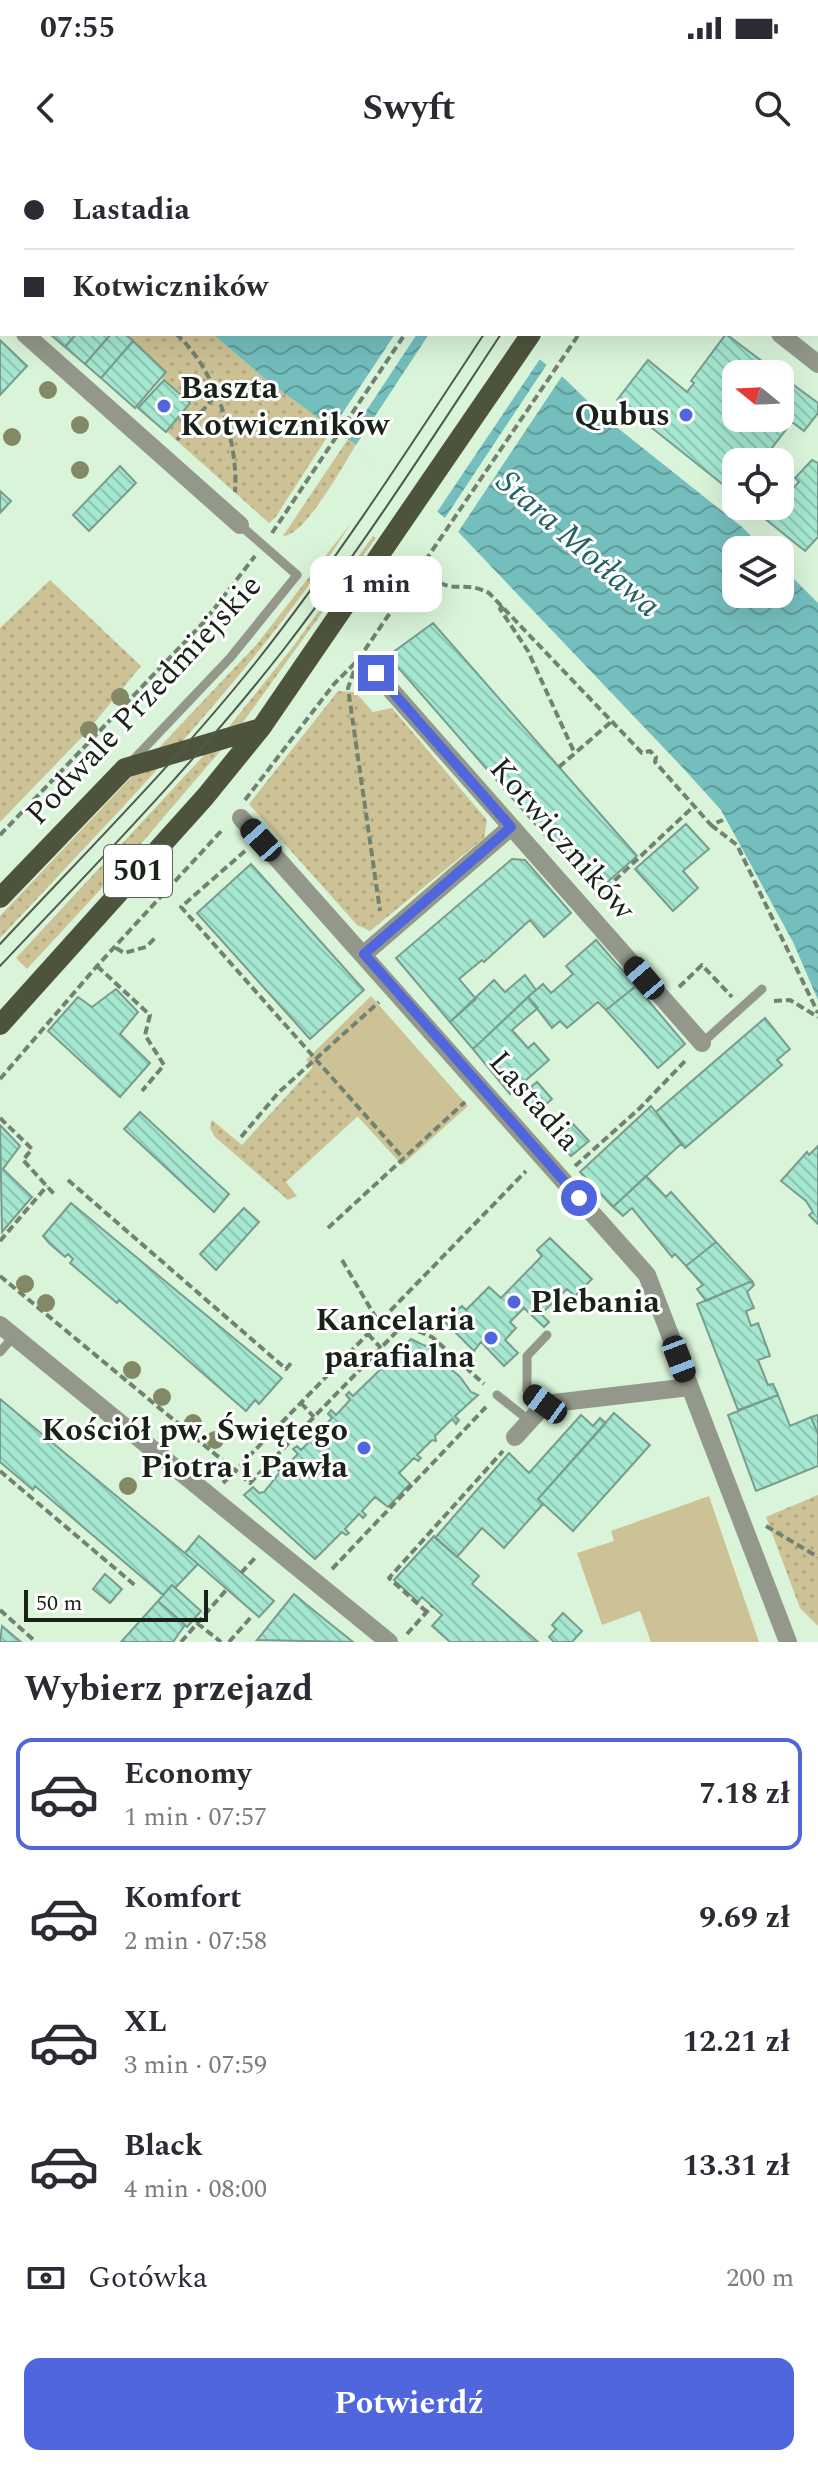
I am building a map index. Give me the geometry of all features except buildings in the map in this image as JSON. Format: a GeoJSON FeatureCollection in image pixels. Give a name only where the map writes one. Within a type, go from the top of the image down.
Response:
{"type":"FeatureCollection","features":[{"type":"Feature","properties":{"kind":"main road","name":"501"},"geometry":{"type":"LineString","coordinates":[[0,1025],[205,797],[261,728],[389,546],[530,336]]}},
{"type":"Feature","properties":{"kind":"main road"},"geometry":{"type":"LineString","coordinates":[[125,768],[261,728]]}},
{"type":"Feature","properties":{"kind":"main road","name":"Podwale Przedmiejskie"},"geometry":{"type":"LineString","coordinates":[[0,898],[125,768]]}},
{"type":"Feature","properties":{"kind":"street"},"geometry":{"type":"LineString","coordinates":[[27,336],[235,520]]}},
{"type":"Feature","properties":{"kind":"street"},"geometry":{"type":"LineString","coordinates":[[783,336],[818,364]]}},
{"type":"Feature","properties":{"kind":"street","name":"Kotwiczników"},"geometry":{"type":"LineString","coordinates":[[376,673],[702,1043]]}},
{"type":"Feature","properties":{"kind":"street","name":"Lastadia"},"geometry":{"type":"LineString","coordinates":[[241,818],[647,1275],[788,1642]]}},
{"type":"Feature","properties":{"kind":"street"},"geometry":{"type":"LineString","coordinates":[[364,954],[511,827]]}},
{"type":"Feature","properties":{"kind":"street"},"geometry":{"type":"LineString","coordinates":[[7,1330],[210,1496],[397,1638]]}},
{"type":"Feature","properties":{"kind":"street"},"geometry":{"type":"LineString","coordinates":[[515,1437],[545,1404],[690,1387]]}},
{"type":"Feature","properties":{"kind":"lane"},"geometry":{"type":"LineString","coordinates":[[235,520],[263,546]]}},
{"type":"Feature","properties":{"kind":"lane","name":"Podwale Przedmiejskie"},"geometry":{"type":"LineString","coordinates":[[125,768],[230,658],[297,575],[263,546]]}},
{"type":"Feature","properties":{"kind":"lane"},"geometry":{"type":"LineString","coordinates":[[702,1043],[762,989]]}},
{"type":"Feature","properties":{"kind":"lane"},"geometry":{"type":"LineString","coordinates":[[0,1352],[7,1330]]}},
{"type":"Feature","properties":{"kind":"lane"},"geometry":{"type":"LineString","coordinates":[[545,1404],[527,1391],[527,1356],[547,1335]]}},
{"type":"Feature","properties":{"kind":"lane"},"geometry":{"type":"LineString","coordinates":[[497,1395],[530,1421]]}},
{"type":"Feature","properties":{"kind":"path"},"geometry":{"type":"LineString","coordinates":[[178,336],[205,367],[217,394],[236,470],[235,520]]}},
{"type":"Feature","properties":{"kind":"path"},"geometry":{"type":"LineString","coordinates":[[0,835],[203,623],[263,546],[404,336]]}},
{"type":"Feature","properties":{"kind":"path"},"geometry":{"type":"LineString","coordinates":[[427,560],[578,336]]}},
{"type":"Feature","properties":{"kind":"path"},"geometry":{"type":"LineString","coordinates":[[162,456],[217,394]]}},
{"type":"Feature","properties":{"kind":"path"},"geometry":{"type":"LineString","coordinates":[[423,566],[437,583],[445,587],[479,588],[503,606],[642,753],[650,751],[655,762],[711,825],[737,845],[818,1015]]}},
{"type":"Feature","properties":{"kind":"path"},"geometry":{"type":"LineString","coordinates":[[503,606],[500,609],[528,651],[575,754]]}},
{"type":"Feature","properties":{"kind":"path"},"geometry":{"type":"LineString","coordinates":[[358,660],[348,688],[356,756],[381,917],[391,930]]}},
{"type":"Feature","properties":{"kind":"path"},"geometry":{"type":"LineString","coordinates":[[559,767],[612,721]]}},
{"type":"Feature","properties":{"kind":"path"},"geometry":{"type":"LineString","coordinates":[[584,909],[694,806]]}},
{"type":"Feature","properties":{"kind":"path"},"geometry":{"type":"LineString","coordinates":[[711,825],[723,820]]}},
{"type":"Feature","properties":{"kind":"path"},"geometry":{"type":"LineString","coordinates":[[245,850],[181,907],[404,1159]]}},
{"type":"Feature","properties":{"kind":"path"},"geometry":{"type":"LineString","coordinates":[[116,948],[124,953],[146,947],[155,938]]}},
{"type":"Feature","properties":{"kind":"path"},"geometry":{"type":"LineString","coordinates":[[664,1001],[702,965],[742,1007]]}},
{"type":"Feature","properties":{"kind":"path"},"geometry":{"type":"LineString","coordinates":[[97,966],[150,1015],[145,1035],[164,1065],[142,1091]]}},
{"type":"Feature","properties":{"kind":"path"},"geometry":{"type":"LineString","coordinates":[[241,1137],[279,1092],[382,999]]}},
{"type":"Feature","properties":{"kind":"path"},"geometry":{"type":"LineString","coordinates":[[772,1001],[790,1000],[818,1015]]}},
{"type":"Feature","properties":{"kind":"path"},"geometry":{"type":"LineString","coordinates":[[562,1179],[640,1108],[702,1043]]}},
{"type":"Feature","properties":{"kind":"path"},"geometry":{"type":"LineString","coordinates":[[328,1228],[470,1098]]}},
{"type":"Feature","properties":{"kind":"path"},"geometry":{"type":"LineString","coordinates":[[0,1118],[32,1149],[23,1160],[55,1195]]}},
{"type":"Feature","properties":{"kind":"path"},"geometry":{"type":"LineString","coordinates":[[210,1496],[541,1155]]}},
{"type":"Feature","properties":{"kind":"path"},"geometry":{"type":"LineString","coordinates":[[68,1180],[286,1369],[292,1362]]}},
{"type":"Feature","properties":{"kind":"path"},"geometry":{"type":"LineString","coordinates":[[0,1241],[47,1186]]}},
{"type":"Feature","properties":{"kind":"path"},"geometry":{"type":"LineString","coordinates":[[342,1260],[379,1323]]}},
{"type":"Feature","properties":{"kind":"path"},"geometry":{"type":"LineString","coordinates":[[0,1276],[250,1483],[405,1323]]}},
{"type":"Feature","properties":{"kind":"path"},"geometry":{"type":"LineString","coordinates":[[332,1569],[497,1395],[432,1337],[385,1317]]}},
{"type":"Feature","properties":{"kind":"path"},"geometry":{"type":"LineString","coordinates":[[368,1334],[381,1348]]}},
{"type":"Feature","properties":{"kind":"path"},"geometry":{"type":"LineString","coordinates":[[301,1403],[314,1417]]}},
{"type":"Feature","properties":{"kind":"path"},"geometry":{"type":"LineString","coordinates":[[427,1612],[389,1578],[515,1437]]}},
{"type":"Feature","properties":{"kind":"path"},"geometry":{"type":"LineString","coordinates":[[0,1471],[137,1587]]}},
{"type":"Feature","properties":{"kind":"path"},"geometry":{"type":"LineString","coordinates":[[764,1524],[818,1557]]}},
{"type":"Feature","properties":{"kind":"path"},"geometry":{"type":"LineString","coordinates":[[241,1573],[256,1556]]}},
{"type":"Feature","properties":{"kind":"path"},"geometry":{"type":"LineString","coordinates":[[181,1642],[227,1589]]}},
{"type":"Feature","properties":{"kind":"path"},"geometry":{"type":"LineString","coordinates":[[397,1638],[432,1606]]}},
{"type":"Feature","properties":{"kind":"path"},"geometry":{"type":"LineString","coordinates":[[0,1610],[36,1642]]}},
{"type":"Feature","properties":{"kind":"path"},"geometry":{"type":"LineString","coordinates":[[229,1642],[252,1616]]}},
{"type":"Feature","properties":{"kind":"path"},"geometry":{"type":"LineString","coordinates":[[197,1623],[221,1642]]}},
{"type":"Feature","properties":{"kind":"shaded area"},"geometry":{"type":"Polygon","coordinates":[[[127,336],[215,336],[266,380],[333,428],[269,523],[167,432],[190,403],[162,378],[166,372],[127,336]]]}},
{"type":"Feature","properties":{"kind":"shaded area"},"geometry":{"type":"Polygon","coordinates":[[[348,439],[356,445],[323,498],[302,525],[283,536],[348,439]]]}},
{"type":"Feature","properties":{"kind":"shaded area"},"geometry":{"type":"Polygon","coordinates":[[[352,522],[314,579],[230,686],[140,789],[0,938],[0,916],[257,644],[352,522]]]}},
{"type":"Feature","properties":{"kind":"shaded area"},"geometry":{"type":"Polygon","coordinates":[[[373,536],[376,538],[233,736],[122,866],[27,969],[16,958],[220,738],[292,648],[373,536]]]}},
{"type":"Feature","properties":{"kind":"shaded area"},"geometry":{"type":"Polygon","coordinates":[[[50,580],[141,666],[85,734],[0,822],[0,628],[50,580]]]}},
{"type":"Feature","properties":{"kind":"shaded area"},"geometry":{"type":"Polygon","coordinates":[[[338,691],[355,692],[373,712],[392,708],[487,820],[484,838],[370,931],[357,925],[249,804],[338,691]]]}},
{"type":"Feature","properties":{"kind":"shaded area"},"geometry":{"type":"Polygon","coordinates":[[[371,996],[468,1106],[402,1165],[306,1060],[371,996]]]}},
{"type":"Feature","properties":{"kind":"shaded area"},"geometry":{"type":"Polygon","coordinates":[[[313,1067],[358,1116],[286,1182],[297,1196],[288,1200],[215,1137],[210,1128],[212,1120],[242,1145],[313,1067]]]}},
{"type":"Feature","properties":{"kind":"shaded area"},"geometry":{"type":"Polygon","coordinates":[[[818,1495],[818,1626],[800,1608],[766,1517],[818,1495]]]}},
{"type":"Feature","properties":{"kind":"shaded area"},"geometry":{"type":"Polygon","coordinates":[[[709,1496],[759,1642],[651,1642],[640,1611],[602,1625],[577,1553],[614,1541],[611,1531],[709,1496]]]}},
{"type":"Feature","properties":{"kind":"water","name":"Stara Motława"},"geometry":{"type":"Polygon","coordinates":[[[215,336],[510,336],[565,379],[604,417],[722,511],[722,520],[733,520],[751,536],[722,536],[722,608],[794,608],[794,579],[818,603],[818,1000],[793,942],[721,810],[445,518],[356,445],[266,380],[215,336]]]}},
{"type":"Feature","properties":{"kind":"pier"},"geometry":{"type":"Polygon","coordinates":[[[394,336],[416,336],[345,443],[330,432],[394,336]]]}},
{"type":"Feature","properties":{"kind":"pier"},"geometry":{"type":"Polygon","coordinates":[[[428,336],[516,336],[542,356],[435,515],[354,448],[428,336]]]}},
{"type":"Feature","properties":{"kind":"pier"},"geometry":{"type":"Polygon","coordinates":[[[549,361],[564,373],[456,535],[443,521],[549,361]]]}},
{"type":"Feature","properties":{"kind":"tram line"},"geometry":{"type":"LineString","coordinates":[[0,944],[163,770],[256,662],[345,541],[483,336]]}},
{"type":"Feature","properties":{"kind":"tram line"},"geometry":{"type":"LineString","coordinates":[[0,966],[110,850],[251,691],[368,533],[500,336]]}},
{"type":"Feature","properties":{"kind":"place","name":"Baszta Kotwiczników"},"geometry":{"type":"Point","coordinates":[164,406]}},
{"type":"Feature","properties":{"kind":"place","name":"Qubus"},"geometry":{"type":"Point","coordinates":[686,415]}},
{"type":"Feature","properties":{"kind":"place","name":"Plebania"},"geometry":{"type":"Point","coordinates":[514,1302]}},
{"type":"Feature","properties":{"kind":"place","name":"Kancelaria parafialna"},"geometry":{"type":"Point","coordinates":[491,1338]}},
{"type":"Feature","properties":{"kind":"place","name":"Kościół pw. Świętego Piotra i Pawła"},"geometry":{"type":"Point","coordinates":[364,1448]}},
{"type":"Feature","properties":{"kind":"route"},"geometry":{"type":"LineString","coordinates":[[376,673],[511,827],[364,954],[579,1198]]}}]}
